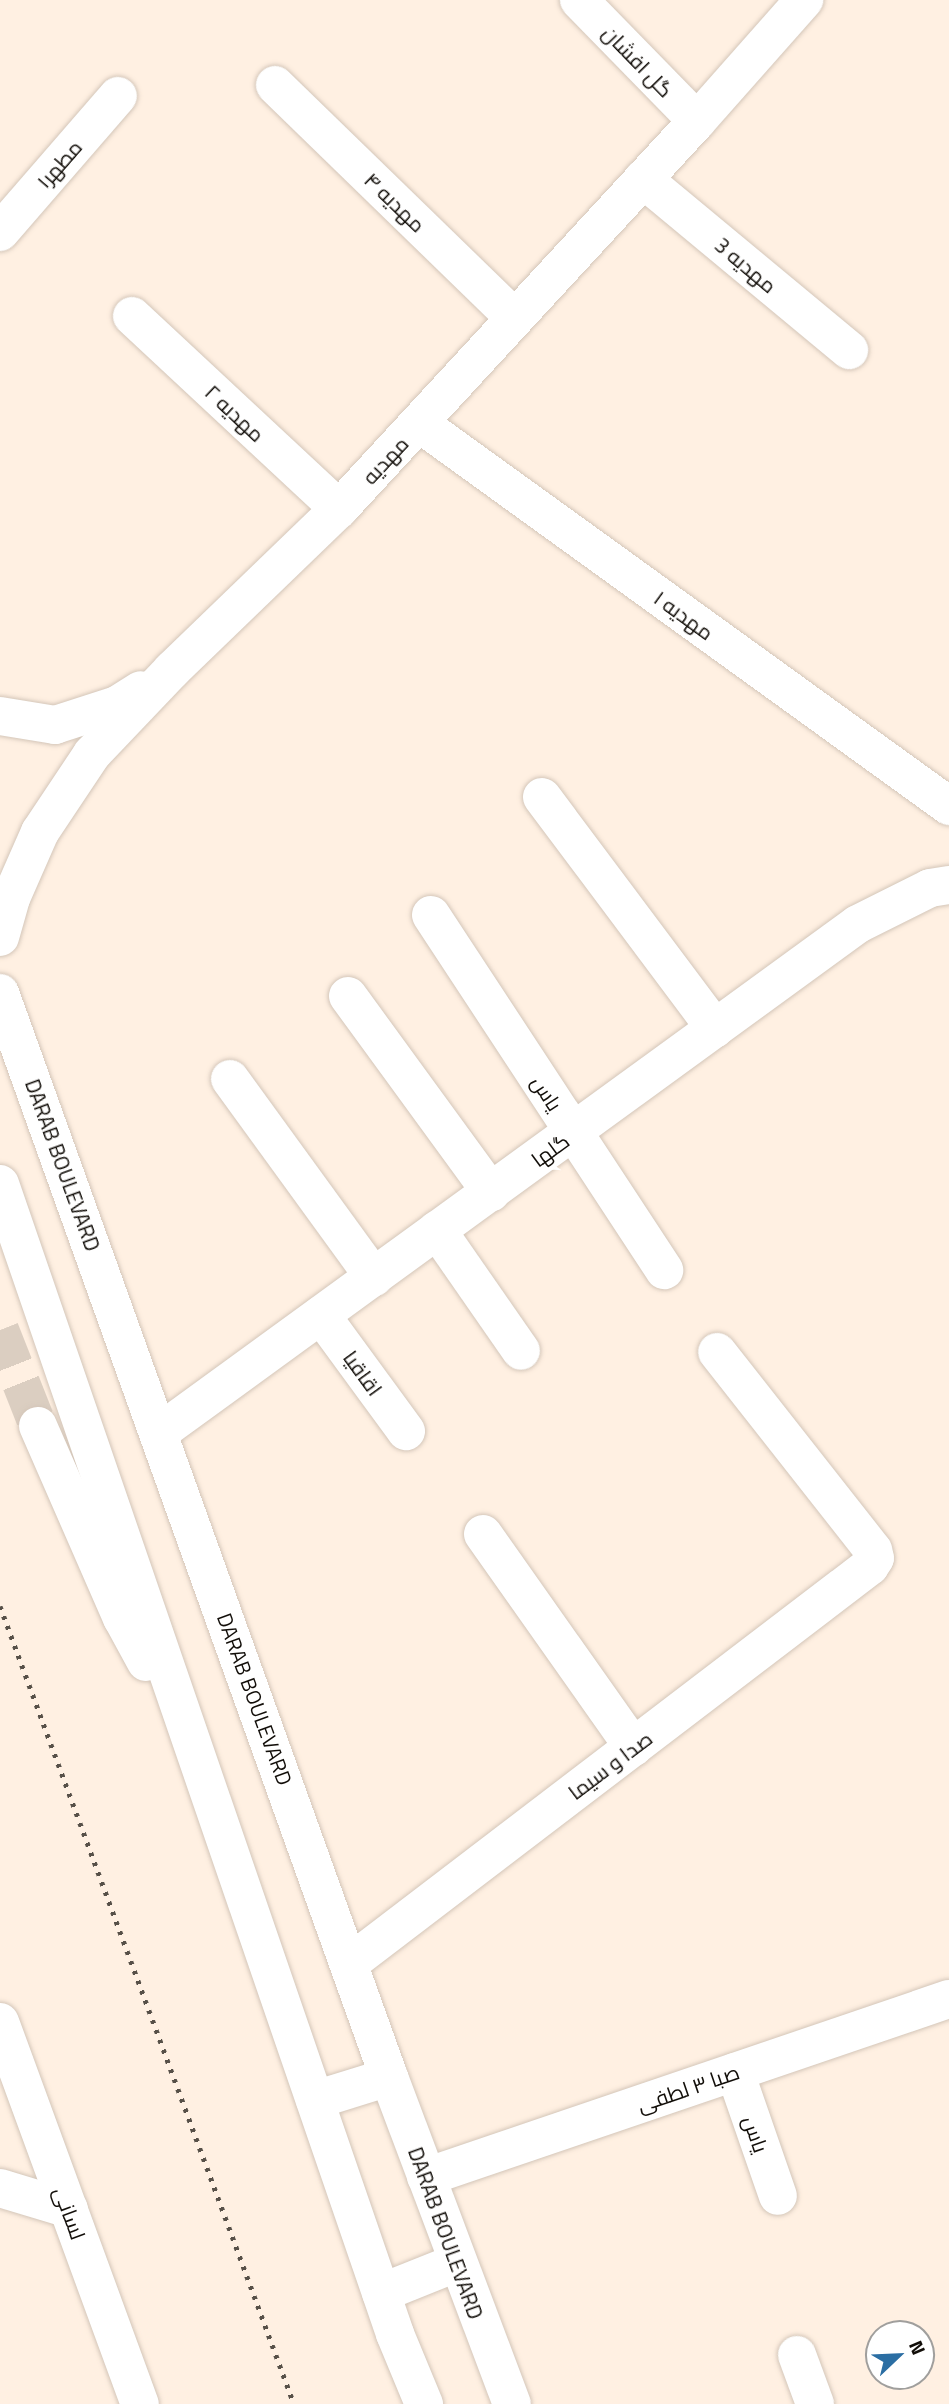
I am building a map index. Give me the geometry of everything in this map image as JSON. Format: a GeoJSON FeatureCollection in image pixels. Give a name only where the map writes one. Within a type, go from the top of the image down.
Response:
{"type":"FeatureCollection","features":[{"type":"Feature","properties":{"kind":"street","name":"گل افشان"},"geometry":{"type":"LineString","coordinates":[[579,0],[697,121]]}},
{"type":"Feature","properties":{"kind":"street","name":"مهدیه"},"geometry":{"type":"LineString","coordinates":[[0,937],[11,898],[40,832],[92,754],[172,670],[339,509],[697,121],[804,0]]}},
{"type":"Feature","properties":{"kind":"street","name":"مهدیه ۴"},"geometry":{"type":"LineString","coordinates":[[275,85],[515,318]]}},
{"type":"Feature","properties":{"kind":"street","name":"مطهر۱"},"geometry":{"type":"LineString","coordinates":[[0,232],[118,96]]}},
{"type":"Feature","properties":{"kind":"street","name":"مهدیه 3"},"geometry":{"type":"LineString","coordinates":[[643,179],[849,350]]}},
{"type":"Feature","properties":{"kind":"street","name":"مهدیه ۲"},"geometry":{"type":"LineString","coordinates":[[132,316],[339,509]]}},
{"type":"Feature","properties":{"kind":"street","name":"مهدیه ۱"},"geometry":{"type":"LineString","coordinates":[[419,423],[949,806]]}},
{"type":"Feature","properties":{"kind":"street"},"geometry":{"type":"LineString","coordinates":[[0,716],[55,724],[117,705],[172,670]]}},
{"type":"Feature","properties":{"kind":"street"},"geometry":{"type":"LineString","coordinates":[[542,797],[715,1028]]}},
{"type":"Feature","properties":{"kind":"street","name":"گلها"},"geometry":{"type":"LineString","coordinates":[[160,1432],[858,924],[930,888],[949,885]]}},
{"type":"Feature","properties":{"kind":"street","name":"یاس"},"geometry":{"type":"LineString","coordinates":[[431,915],[664,1270]]}},
{"type":"Feature","properties":{"kind":"street","name":"DARAB BOULEVARD"},"geometry":{"type":"LineString","coordinates":[[0,993],[160,1432],[350,1963],[388,2077],[456,2263],[512,2404]]}},
{"type":"Feature","properties":{"kind":"street"},"geometry":{"type":"LineString","coordinates":[[348,996],[491,1192]]}},
{"type":"Feature","properties":{"kind":"street"},"geometry":{"type":"LineString","coordinates":[[230,1079],[374,1276]]}},
{"type":"Feature","properties":{"kind":"street"},"geometry":{"type":"LineString","coordinates":[[0,1184],[381,2293],[424,2404]]}},
{"type":"Feature","properties":{"kind":"street"},"geometry":{"type":"LineString","coordinates":[[438,1230],[521,1351]]}},
{"type":"Feature","properties":{"kind":"street","name":"اقاقیا"},"geometry":{"type":"LineString","coordinates":[[321,1315],[405,1431]]}},
{"type":"Feature","properties":{"kind":"street","name":"صدا و سیما"},"geometry":{"type":"LineString","coordinates":[[350,1963],[870,1566],[875,1558],[873,1550],[717,1352]]}},
{"type":"Feature","properties":{"kind":"street"},"geometry":{"type":"LineString","coordinates":[[38,1426],[122,1618],[201,1764]]}},
{"type":"Feature","properties":{"kind":"street"},"geometry":{"type":"LineString","coordinates":[[483,1534],[633,1747]]}},
{"type":"Feature","properties":{"kind":"street","name":"صبا ۳ لطفی"},"geometry":{"type":"LineString","coordinates":[[426,2177],[949,1998]]}},
{"type":"Feature","properties":{"kind":"street","name":"لسانی"},"geometry":{"type":"LineString","coordinates":[[0,2022],[141,2404]]}},
{"type":"Feature","properties":{"kind":"street","name":"یاس"},"geometry":{"type":"LineString","coordinates":[[735,2072],[778,2196]]}},
{"type":"Feature","properties":{"kind":"street"},"geometry":{"type":"LineString","coordinates":[[315,2100],[388,2077]]}},
{"type":"Feature","properties":{"kind":"street"},"geometry":{"type":"LineString","coordinates":[[0,2188],[69,2209]]}},
{"type":"Feature","properties":{"kind":"street"},"geometry":{"type":"LineString","coordinates":[[381,2293],[456,2263]]}},
{"type":"Feature","properties":{"kind":"street"},"geometry":{"type":"LineString","coordinates":[[797,2355],[815,2404]]}},
{"type":"Feature","properties":{"kind":"tunnel"},"geometry":{"type":"LineString","coordinates":[[0,1330],[38,1426]]}},
{"type":"Feature","properties":{"kind":"railway"},"geometry":{"type":"LineString","coordinates":[[0,1606],[294,2404]]}}]}
